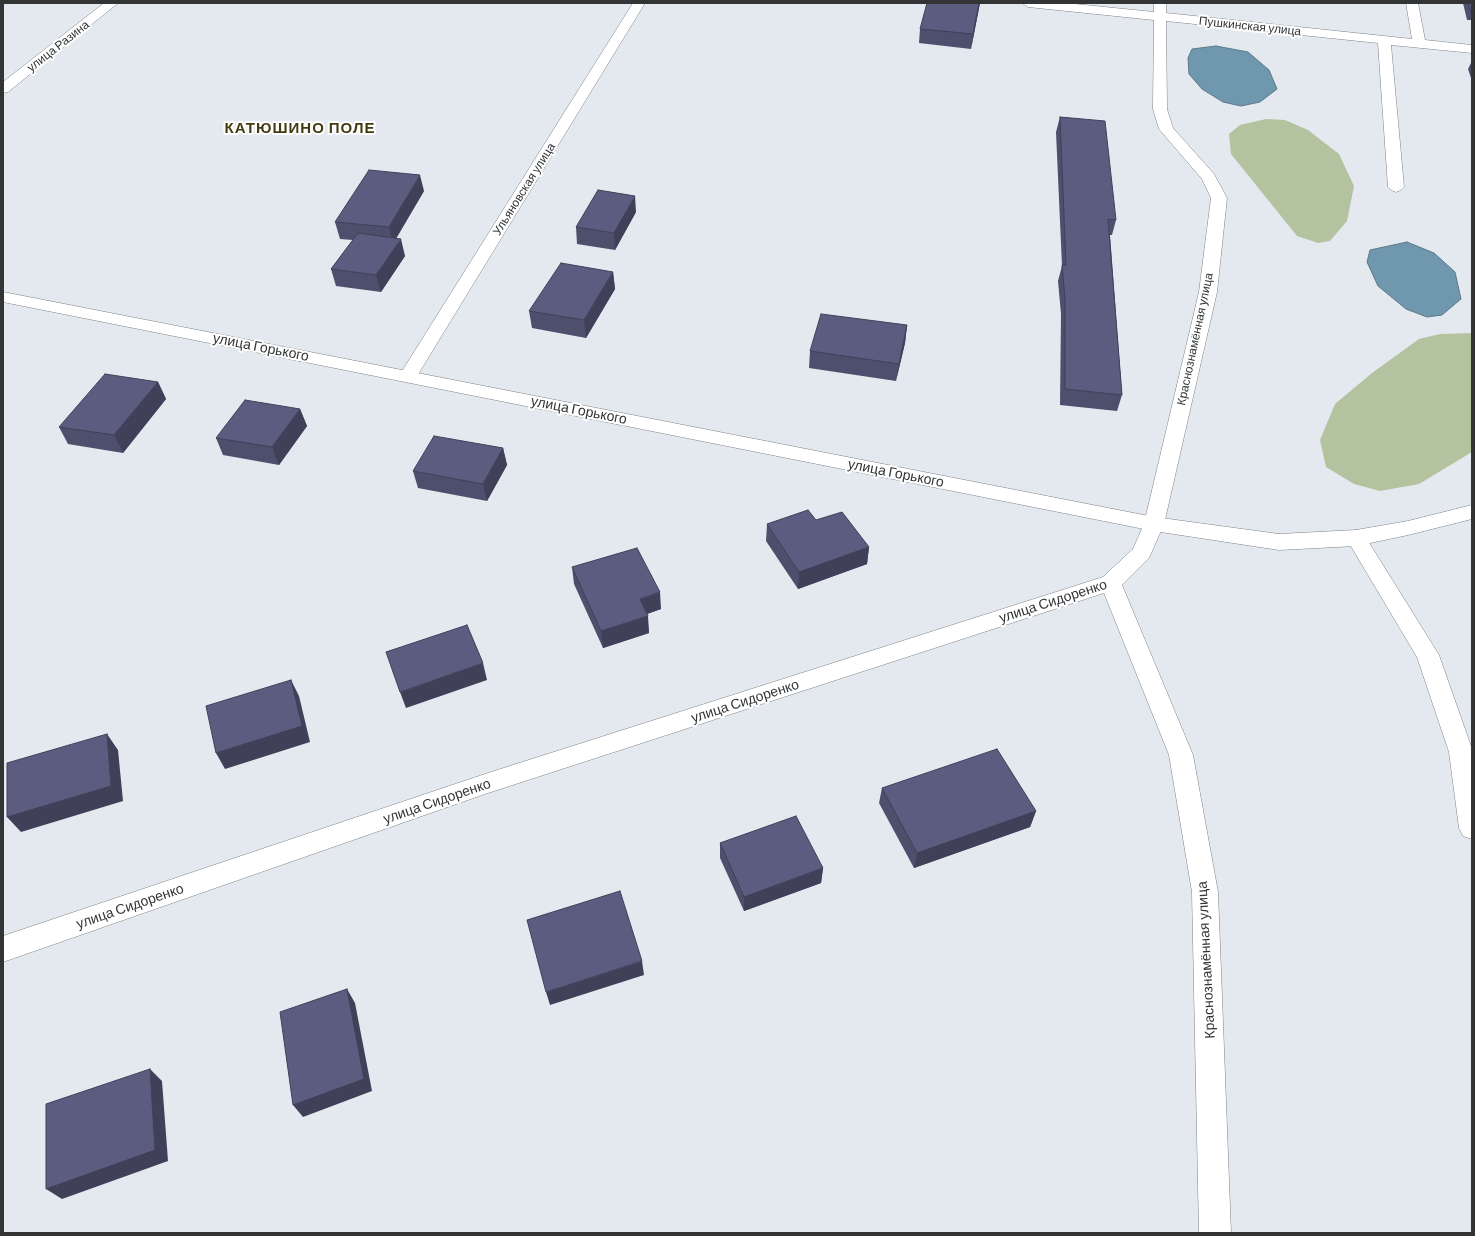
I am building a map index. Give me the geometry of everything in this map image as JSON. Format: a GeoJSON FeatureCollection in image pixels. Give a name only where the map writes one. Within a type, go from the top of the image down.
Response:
{"type":"FeatureCollection","features":[{"type":"Feature","properties":{"kind":"street","name":"улица Разина"},"geometry":{"type":"LineString","coordinates":[[3,89],[112,3]]}},
{"type":"Feature","properties":{"kind":"street","name":"Ульяновская улица"},"geometry":{"type":"LineString","coordinates":[[408,376],[639,3]]}},
{"type":"Feature","properties":{"kind":"street","name":"Пушкинская улица"},"geometry":{"type":"LineString","coordinates":[[1028,3],[1161,10],[1384,40],[1472,48]]}},
{"type":"Feature","properties":{"kind":"street"},"geometry":{"type":"LineString","coordinates":[[1412,3],[1419,44]]}},
{"type":"Feature","properties":{"kind":"street","name":"Краснознамённая улица"},"geometry":{"type":"LineString","coordinates":[[1154,524],[1208,292],[1219,198],[1209,177],[1166,129],[1160,108],[1161,10]]}},
{"type":"Feature","properties":{"kind":"street"},"geometry":{"type":"LineString","coordinates":[[1384,40],[1396,187]]}},
{"type":"Feature","properties":{"kind":"street","name":"улица Горького"},"geometry":{"type":"LineString","coordinates":[[3,297],[1154,524]]}},
{"type":"Feature","properties":{"kind":"street"},"geometry":{"type":"LineString","coordinates":[[1154,524],[1279,542],[1356,538],[1408,528],[1472,512]]}},
{"type":"Feature","properties":{"kind":"street","name":"улица Сидоренко"},"geometry":{"type":"LineString","coordinates":[[3,949],[488,783],[1111,583],[1142,553],[1154,524]]}},
{"type":"Feature","properties":{"kind":"street"},"geometry":{"type":"LineString","coordinates":[[1356,538],[1428,655],[1461,752],[1472,828]]}},
{"type":"Feature","properties":{"kind":"street","name":"Краснознамённая улица"},"geometry":{"type":"LineString","coordinates":[[1111,583],[1181,755],[1205,892],[1215,1233]]}},
{"type":"Feature","properties":{"kind":"green space"},"geometry":{"type":"Polygon","coordinates":[[[1266,119],[1285,120],[1308,130],[1339,154],[1354,186],[1347,221],[1330,241],[1318,243],[1297,236],[1231,154],[1229,134],[1240,125],[1266,119]]]}},
{"type":"Feature","properties":{"kind":"green space"},"geometry":{"type":"Polygon","coordinates":[[[1472,333],[1472,452],[1419,484],[1380,491],[1354,484],[1326,467],[1320,440],[1335,404],[1372,373],[1419,339],[1440,334],[1472,333]]]}},
{"type":"Feature","properties":{"kind":"water"},"geometry":{"type":"Polygon","coordinates":[[[1216,46],[1248,52],[1269,70],[1277,89],[1260,102],[1241,106],[1223,102],[1202,89],[1189,74],[1188,58],[1192,49],[1216,46]]]}},
{"type":"Feature","properties":{"kind":"water"},"geometry":{"type":"Polygon","coordinates":[[[1407,242],[1434,253],[1455,272],[1461,299],[1442,315],[1427,317],[1406,309],[1378,286],[1367,262],[1370,250],[1407,242]]]}},
{"type":"Feature","properties":{"kind":"building"},"geometry":{"type":"Polygon","coordinates":[[[927,3],[979,3],[973,34],[920,29],[927,3]]]}},
{"type":"Feature","properties":{"kind":"building"},"geometry":{"type":"Polygon","coordinates":[[[1468,3],[1472,3],[1472,12],[1471,12],[1468,3]]]}},
{"type":"Feature","properties":{"kind":"building"},"geometry":{"type":"Polygon","coordinates":[[[1060,117],[1105,121],[1116,220],[1108,219],[1122,395],[1065,389],[1065,298],[1062,265],[1066,265],[1060,117]]]}},
{"type":"Feature","properties":{"kind":"building"},"geometry":{"type":"Polygon","coordinates":[[[369,170],[420,175],[389,227],[335,222],[369,170]]]}},
{"type":"Feature","properties":{"kind":"building"},"geometry":{"type":"Polygon","coordinates":[[[598,190],[635,196],[614,233],[576,227],[598,190]]]}},
{"type":"Feature","properties":{"kind":"building"},"geometry":{"type":"Polygon","coordinates":[[[358,233],[401,239],[376,275],[331,269],[358,233]]]}},
{"type":"Feature","properties":{"kind":"building"},"geometry":{"type":"Polygon","coordinates":[[[561,263],[613,272],[584,320],[529,311],[561,263]]]}},
{"type":"Feature","properties":{"kind":"building"},"geometry":{"type":"Polygon","coordinates":[[[821,314],[907,325],[899,364],[810,351],[821,314]]]}},
{"type":"Feature","properties":{"kind":"building"},"geometry":{"type":"Polygon","coordinates":[[[105,374],[158,382],[114,435],[59,427],[105,374]]]}},
{"type":"Feature","properties":{"kind":"building"},"geometry":{"type":"Polygon","coordinates":[[[245,400],[300,409],[272,447],[216,438],[245,400]]]}},
{"type":"Feature","properties":{"kind":"building"},"geometry":{"type":"Polygon","coordinates":[[[434,436],[503,448],[483,484],[413,471],[434,436]]]}},
{"type":"Feature","properties":{"kind":"building"},"geometry":{"type":"Polygon","coordinates":[[[808,510],[816,520],[842,512],[869,547],[799,572],[767,524],[808,510]]]}},
{"type":"Feature","properties":{"kind":"building"},"geometry":{"type":"Polygon","coordinates":[[[637,548],[660,592],[640,599],[648,616],[601,631],[572,567],[637,548]]]}},
{"type":"Feature","properties":{"kind":"building"},"geometry":{"type":"Polygon","coordinates":[[[467,625],[483,663],[400,692],[386,652],[467,625]]]}},
{"type":"Feature","properties":{"kind":"building"},"geometry":{"type":"Polygon","coordinates":[[[291,680],[302,726],[216,753],[206,706],[291,680]]]}},
{"type":"Feature","properties":{"kind":"building"},"geometry":{"type":"Polygon","coordinates":[[[107,734],[111,786],[7,817],[7,763],[107,734]]]}},
{"type":"Feature","properties":{"kind":"building"},"geometry":{"type":"Polygon","coordinates":[[[997,749],[1036,811],[917,853],[882,788],[997,749]]]}},
{"type":"Feature","properties":{"kind":"building"},"geometry":{"type":"Polygon","coordinates":[[[796,816],[823,868],[744,897],[720,843],[796,816]]]}},
{"type":"Feature","properties":{"kind":"building"},"geometry":{"type":"Polygon","coordinates":[[[620,891],[642,961],[546,992],[527,920],[620,891]]]}},
{"type":"Feature","properties":{"kind":"building"},"geometry":{"type":"Polygon","coordinates":[[[347,989],[364,1079],[293,1105],[280,1012],[347,989]]]}},
{"type":"Feature","properties":{"kind":"building"},"geometry":{"type":"Polygon","coordinates":[[[150,1069],[155,1150],[46,1189],[46,1104],[150,1069]]]}},
{"type":"Feature","properties":{"kind":"district","name":"КАТЮШИНО ПОЛЕ"},"geometry":{"type":"Point","coordinates":[300,128]}}]}
